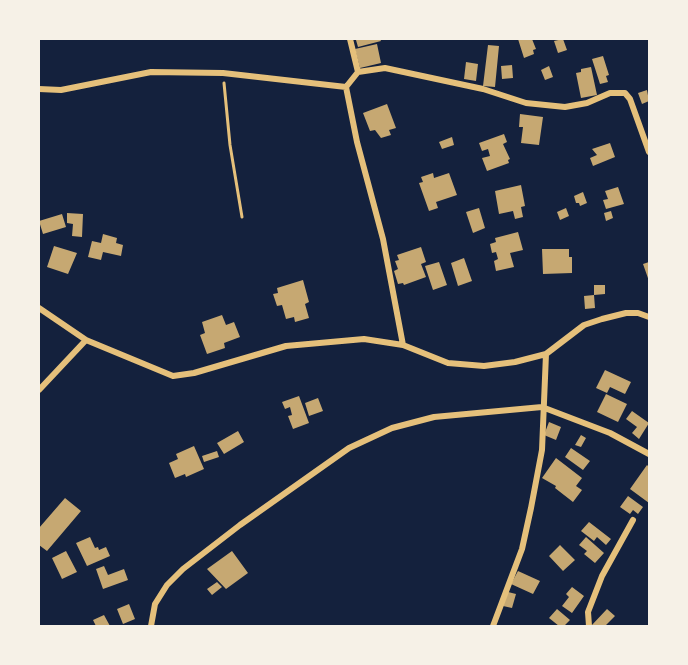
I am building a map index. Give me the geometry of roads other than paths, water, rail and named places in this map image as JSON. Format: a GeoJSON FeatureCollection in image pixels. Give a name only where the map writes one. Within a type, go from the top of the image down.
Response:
{"type":"FeatureCollection","features":[{"type":"Feature","properties":{"kind":"street"},"geometry":{"type":"LineString","coordinates":[[350,39],[358,72]]}},
{"type":"Feature","properties":{"kind":"street"},"geometry":{"type":"LineString","coordinates":[[403,345],[383,239],[357,142],[346,87],[358,72],[385,68],[483,89],[526,103],[565,107],[587,103],[610,93],[625,93],[630,99],[649,152]]}},
{"type":"Feature","properties":{"kind":"street"},"geometry":{"type":"LineString","coordinates":[[39,89],[61,90],[151,72],[223,73],[346,87]]}},
{"type":"Feature","properties":{"kind":"street"},"geometry":{"type":"LineString","coordinates":[[39,308],[86,340],[173,376],[194,373],[286,346],[364,339],[403,345],[448,363],[484,366],[515,362],[546,354],[584,325],[626,313],[649,316]]}},
{"type":"Feature","properties":{"kind":"street"},"geometry":{"type":"LineString","coordinates":[[39,390],[86,340]]}},
{"type":"Feature","properties":{"kind":"street"},"geometry":{"type":"LineString","coordinates":[[493,626],[522,549],[542,450],[546,354]]}},
{"type":"Feature","properties":{"kind":"street"},"geometry":{"type":"LineString","coordinates":[[150,626],[155,604],[167,585],[183,569],[240,525],[349,448],[392,428],[434,417],[542,407],[610,433],[649,454]]}},
{"type":"Feature","properties":{"kind":"street"},"geometry":{"type":"LineString","coordinates":[[589,626],[588,612],[602,576],[633,520]]}}]}
